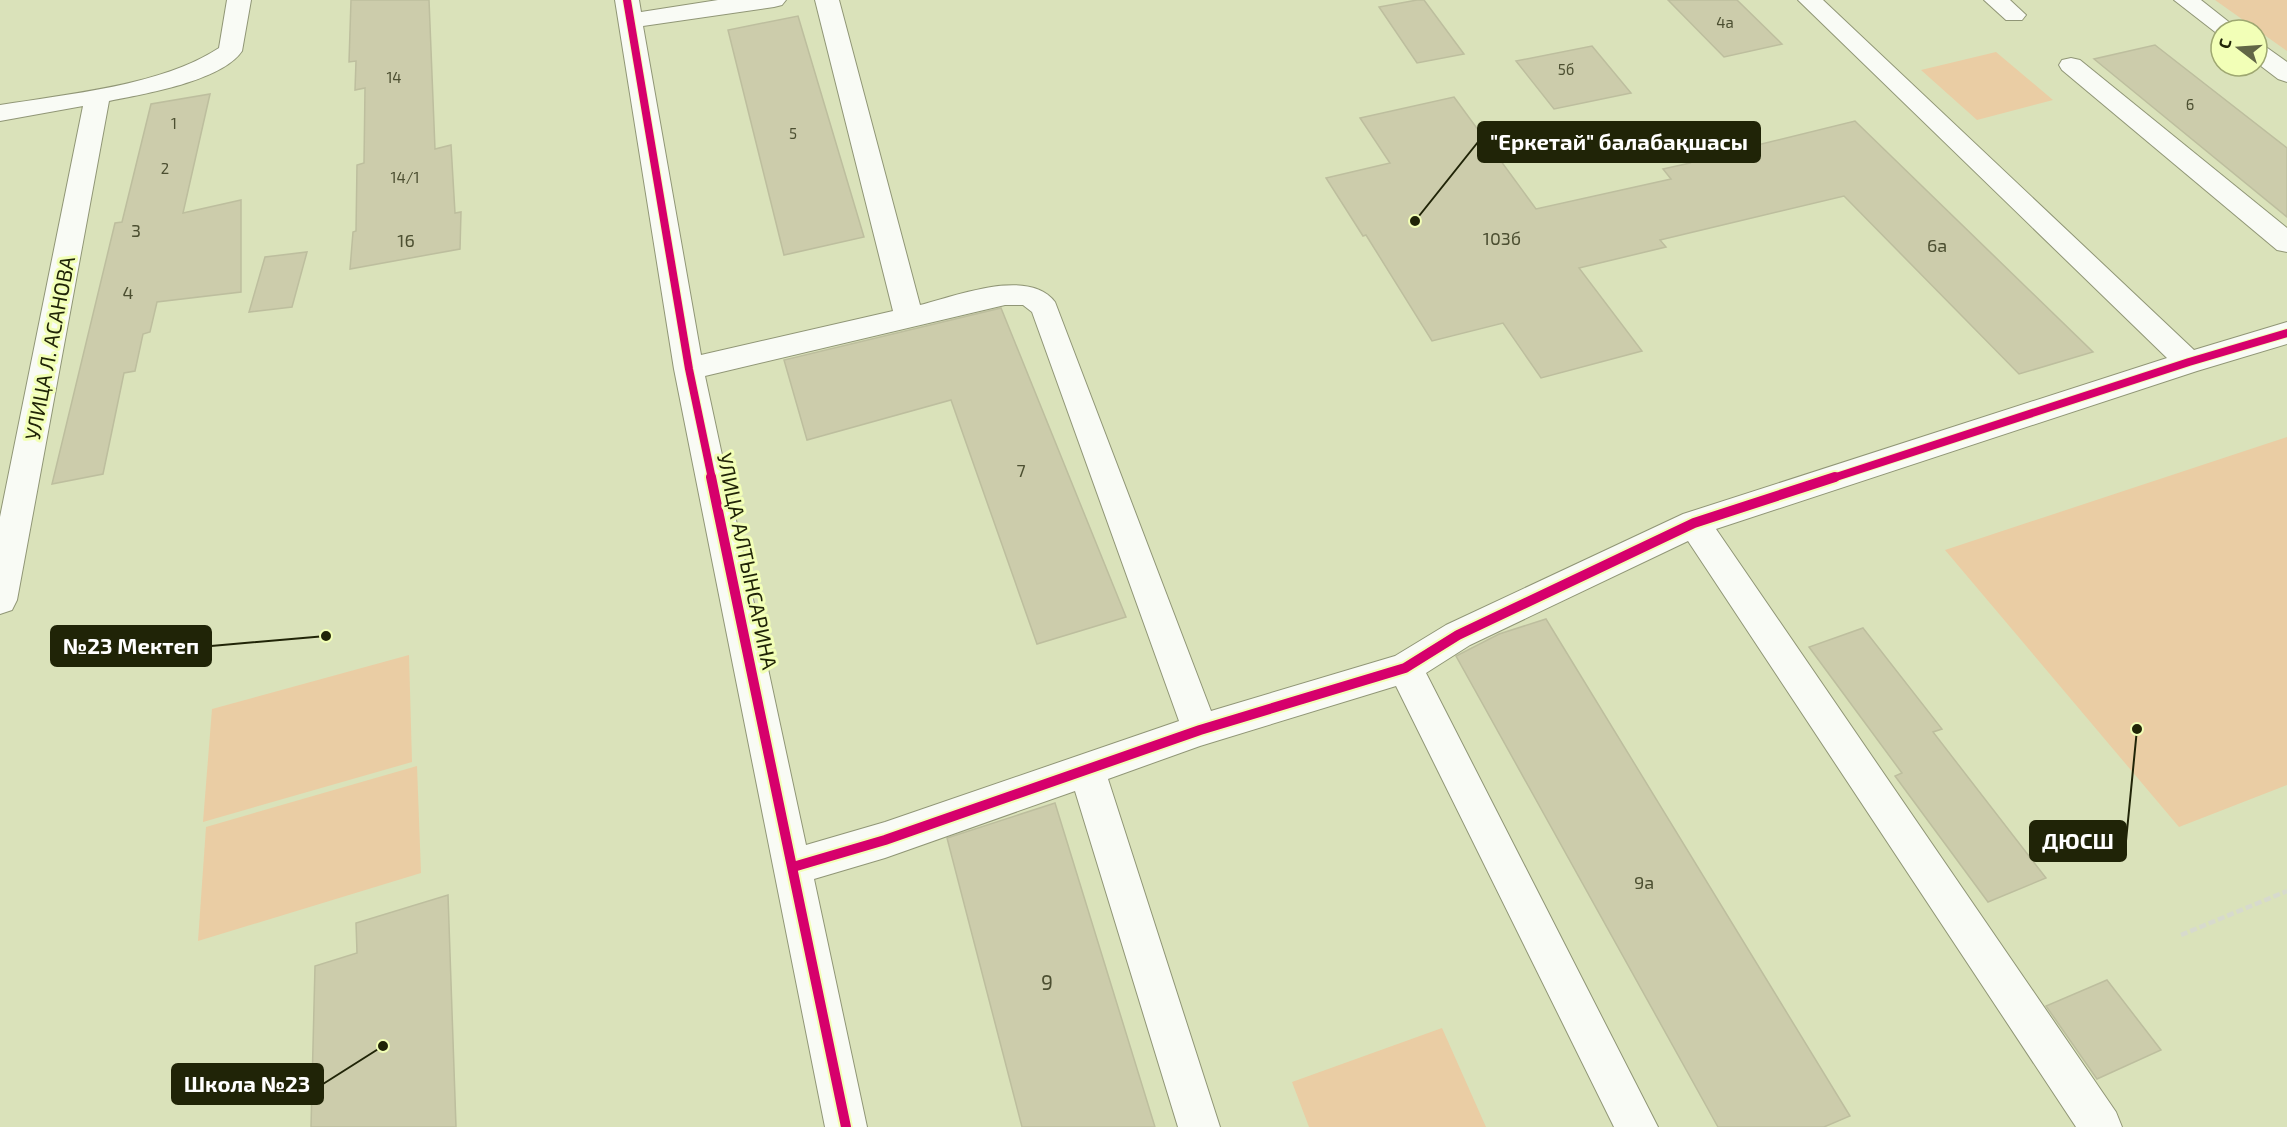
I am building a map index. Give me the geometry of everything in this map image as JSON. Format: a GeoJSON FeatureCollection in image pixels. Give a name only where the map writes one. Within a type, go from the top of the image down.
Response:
{"type":"FeatureCollection","features":[{"type":"Feature","properties":{"kind":"street"},"geometry":{"type":"LineString","coordinates":[[0,112],[98,95],[194,71],[222,58],[230,51],[233,42],[239,0]]}},
{"type":"Feature","properties":{"kind":"street"},"geometry":{"type":"LineString","coordinates":[[629,10],[774,0]]}},
{"type":"Feature","properties":{"kind":"street"},"geometry":{"type":"LineString","coordinates":[[827,0],[909,316]]}},
{"type":"Feature","properties":{"kind":"street"},"geometry":{"type":"LineString","coordinates":[[1810,0],[2189,362]]}},
{"type":"Feature","properties":{"kind":"street"},"geometry":{"type":"LineString","coordinates":[[2186,0],[2211,18]]}},
{"type":"Feature","properties":{"kind":"street","name":"УЛИЦА АЛТЫНСАРИНА"},"geometry":{"type":"LineString","coordinates":[[629,10],[689,369],[846,1127]]}},
{"type":"Feature","properties":{"kind":"street"},"geometry":{"type":"LineString","coordinates":[[2269,61],[2287,74]]}},
{"type":"Feature","properties":{"kind":"street"},"geometry":{"type":"LineString","coordinates":[[2071,65],[2287,243]]}},
{"type":"Feature","properties":{"kind":"street","name":"УЛИЦА Л. АСАНОВА"},"geometry":{"type":"LineString","coordinates":[[0,600],[98,95]]}},
{"type":"Feature","properties":{"kind":"street"},"geometry":{"type":"LineString","coordinates":[[689,369],[1005,295],[1025,294],[1040,300],[1200,730]]}},
{"type":"Feature","properties":{"kind":"street"},"geometry":{"type":"LineString","coordinates":[[793,867],[885,840],[1200,730],[1405,668],[1458,635],[1694,523],[2189,362],[2287,333]]}},
{"type":"Feature","properties":{"kind":"street"},"geometry":{"type":"LineString","coordinates":[[1694,523],[2101,1127]]}},
{"type":"Feature","properties":{"kind":"street"},"geometry":{"type":"LineString","coordinates":[[1405,668],[1637,1127]]}},
{"type":"Feature","properties":{"kind":"street"},"geometry":{"type":"LineString","coordinates":[[1087,770],[1199,1127]]}},
{"type":"Feature","properties":{"kind":"path"},"geometry":{"type":"LineString","coordinates":[[2181,935],[2287,891]]}},
{"type":"Feature","properties":{"kind":"shaded area"},"geometry":{"type":"Polygon","coordinates":[[[2215,0],[2287,0],[2287,51],[2269,38],[2269,18],[2240,18],[2215,0]]]}},
{"type":"Feature","properties":{"kind":"shaded area"},"geometry":{"type":"Polygon","coordinates":[[[1996,52],[2053,100],[1977,120],[1921,70],[1996,52]]]}},
{"type":"Feature","properties":{"kind":"shaded area"},"geometry":{"type":"Polygon","coordinates":[[[2287,437],[2287,785],[2179,827],[1945,550],[2287,437]]]}},
{"type":"Feature","properties":{"kind":"shaded area"},"geometry":{"type":"Polygon","coordinates":[[[409,655],[412,762],[203,822],[212,709],[409,655]]]}},
{"type":"Feature","properties":{"kind":"shaded area"},"geometry":{"type":"Polygon","coordinates":[[[417,766],[421,873],[198,941],[206,827],[417,766]]]}},
{"type":"Feature","properties":{"kind":"shaded area"},"geometry":{"type":"Polygon","coordinates":[[[1442,1028],[1486,1127],[1309,1127],[1292,1082],[1442,1028]]]}},
{"type":"Feature","properties":{"kind":"building"},"geometry":{"type":"Polygon","coordinates":[[[351,0],[429,0],[435,149],[451,145],[455,213],[461,212],[460,249],[350,269],[353,232],[356,231],[357,165],[364,163],[365,88],[355,90],[356,61],[349,62],[351,0]]]}},
{"type":"Feature","properties":{"kind":"building"},"geometry":{"type":"Polygon","coordinates":[[[1424,0],[1464,54],[1417,63],[1379,7],[1424,0]]]}},
{"type":"Feature","properties":{"kind":"building"},"geometry":{"type":"Polygon","coordinates":[[[1668,0],[1737,0],[1782,44],[1724,57],[1668,0]]]}},
{"type":"Feature","properties":{"kind":"building"},"geometry":{"type":"Polygon","coordinates":[[[798,16],[864,237],[784,255],[728,30],[798,16]]]}},
{"type":"Feature","properties":{"kind":"building"},"geometry":{"type":"Polygon","coordinates":[[[2155,45],[2287,148],[2287,217],[2094,59],[2155,45]]]}},
{"type":"Feature","properties":{"kind":"building"},"geometry":{"type":"Polygon","coordinates":[[[1592,46],[1631,93],[1554,109],[1516,61],[1592,46]]]}},
{"type":"Feature","properties":{"kind":"building"},"geometry":{"type":"Polygon","coordinates":[[[210,94],[183,213],[241,200],[241,292],[157,302],[150,332],[143,334],[135,371],[124,373],[103,474],[52,484],[115,223],[122,222],[151,104],[210,94]]]}},
{"type":"Feature","properties":{"kind":"building"},"geometry":{"type":"Polygon","coordinates":[[[1454,97],[1536,209],[1671,179],[1663,169],[1690,163],[1683,155],[1740,142],[1745,148],[1855,121],[2093,352],[2019,374],[1844,196],[1660,240],[1666,247],[1579,268],[1642,351],[1541,378],[1503,323],[1432,341],[1366,235],[1363,236],[1326,178],[1390,163],[1360,118],[1454,97]]]}},
{"type":"Feature","properties":{"kind":"building"},"geometry":{"type":"Polygon","coordinates":[[[307,252],[292,307],[249,312],[265,257],[307,252]]]}},
{"type":"Feature","properties":{"kind":"building"},"geometry":{"type":"Polygon","coordinates":[[[1001,308],[1126,617],[1037,644],[951,400],[807,440],[784,360],[1001,308]]]}},
{"type":"Feature","properties":{"kind":"building"},"geometry":{"type":"Polygon","coordinates":[[[1546,619],[1850,1116],[1824,1127],[1718,1127],[1456,656],[1499,634],[1546,619]]]}},
{"type":"Feature","properties":{"kind":"building"},"geometry":{"type":"Polygon","coordinates":[[[1863,628],[1942,729],[1933,732],[2046,878],[1988,902],[1895,776],[1902,773],[1809,647],[1863,628]]]}},
{"type":"Feature","properties":{"kind":"building"},"geometry":{"type":"Polygon","coordinates":[[[1055,803],[1155,1127],[1022,1127],[947,838],[1055,803]]]}},
{"type":"Feature","properties":{"kind":"building"},"geometry":{"type":"Polygon","coordinates":[[[448,895],[456,1127],[311,1127],[315,966],[357,953],[356,923],[448,895]]]}},
{"type":"Feature","properties":{"kind":"building"},"geometry":{"type":"Polygon","coordinates":[[[2107,980],[2161,1050],[2097,1079],[2046,1006],[2107,980]]]}},
{"type":"Feature","properties":{"kind":"cycle path"},"geometry":{"type":"LineString","coordinates":[[627,0],[689,369],[846,1127]]}},
{"type":"Feature","properties":{"kind":"cycle path"},"geometry":{"type":"LineString","coordinates":[[793,867],[885,840],[1200,730],[1405,668],[1458,635],[1694,523],[2189,362],[2287,333]]}},
{"type":"Feature","properties":{"kind":"place","name":"\"Еркетай\" балабақшасы"},"geometry":{"type":"Point","coordinates":[1415,221]}},
{"type":"Feature","properties":{"kind":"place","name":"№23 Мектеп"},"geometry":{"type":"Point","coordinates":[326,636]}},
{"type":"Feature","properties":{"kind":"place","name":"ДЮСШ"},"geometry":{"type":"Point","coordinates":[2137,729]}},
{"type":"Feature","properties":{"kind":"place","name":"Школа №23"},"geometry":{"type":"Point","coordinates":[383,1046]}}]}
